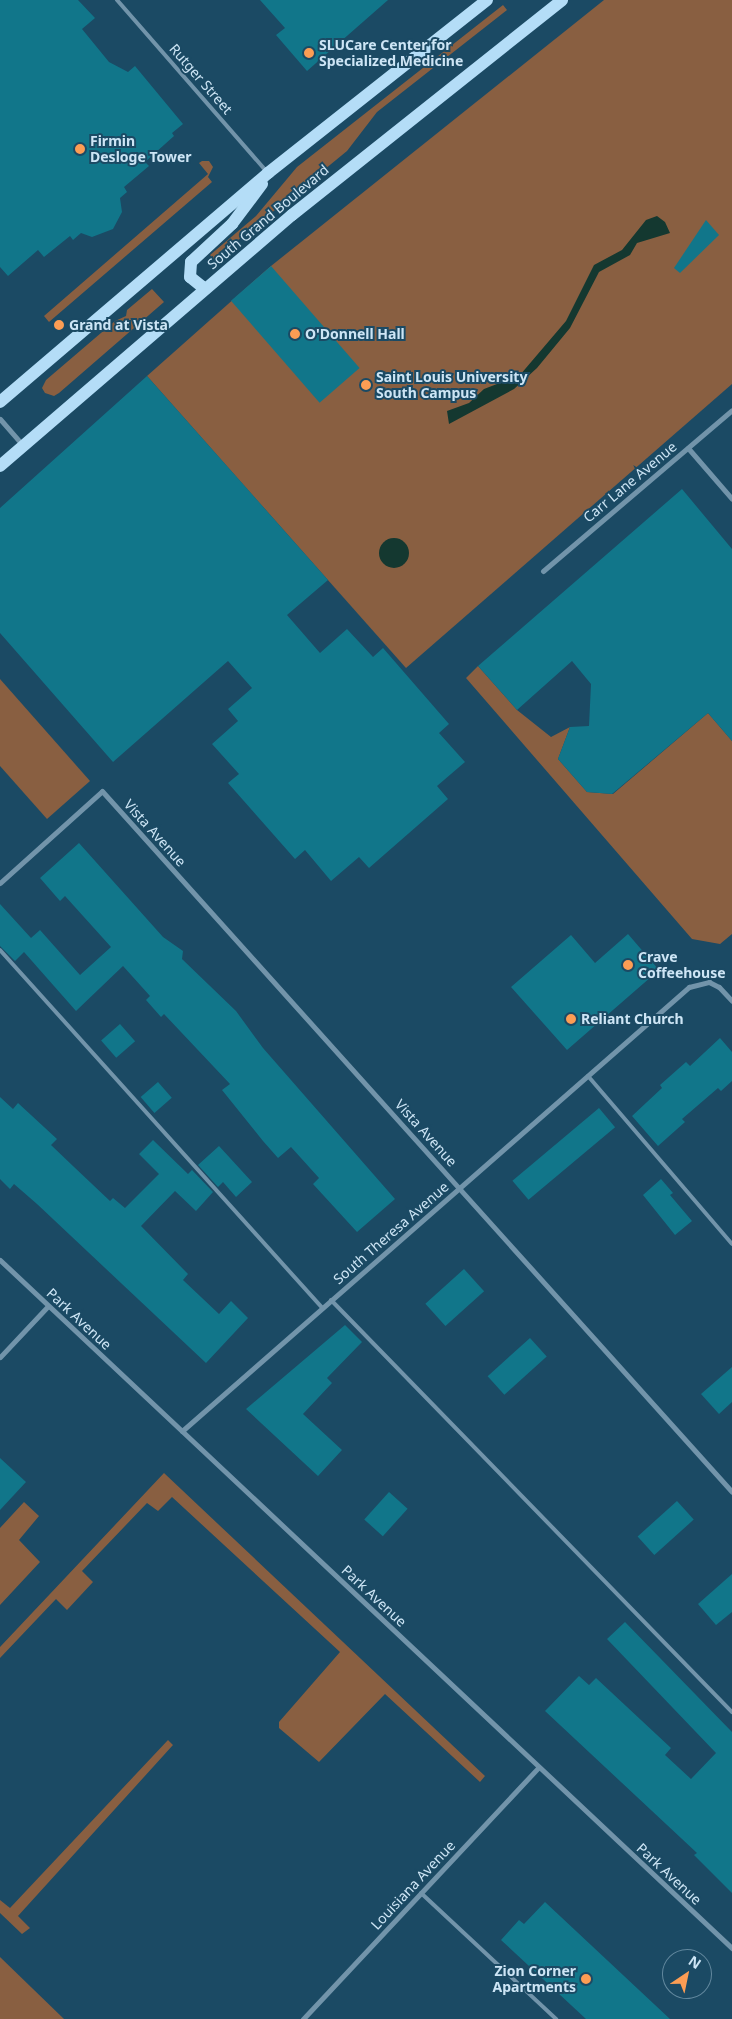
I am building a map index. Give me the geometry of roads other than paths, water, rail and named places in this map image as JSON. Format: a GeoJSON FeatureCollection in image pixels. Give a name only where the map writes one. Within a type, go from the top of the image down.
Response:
{"type":"FeatureCollection","features":[{"type":"Feature","properties":{"kind":"main road"},"geometry":{"type":"LineString","coordinates":[[0,402],[268,173],[487,0]]}},
{"type":"Feature","properties":{"kind":"main road","name":"South Grand Boulevard"},"geometry":{"type":"LineString","coordinates":[[0,466],[205,289],[402,126],[562,0]]}},
{"type":"Feature","properties":{"kind":"main road"},"geometry":{"type":"LineString","coordinates":[[205,289],[190,277],[191,262],[243,212],[268,173]]}},
{"type":"Feature","properties":{"kind":"street","name":"Carr Lane Avenue"},"geometry":{"type":"LineString","coordinates":[[543,571],[732,410]]}},
{"type":"Feature","properties":{"kind":"street"},"geometry":{"type":"LineString","coordinates":[[0,419],[23,446]]}},
{"type":"Feature","properties":{"kind":"street"},"geometry":{"type":"LineString","coordinates":[[688,448],[732,499]]}},
{"type":"Feature","properties":{"kind":"street","name":"Vista Avenue"},"geometry":{"type":"LineString","coordinates":[[0,883],[102,791],[460,1187],[732,1492]]}},
{"type":"Feature","properties":{"kind":"street","name":"South Theresa Avenue"},"geometry":{"type":"LineString","coordinates":[[182,1431],[689,988],[709,982],[719,988],[732,1001]]}},
{"type":"Feature","properties":{"kind":"street","name":"Park Avenue"},"geometry":{"type":"LineString","coordinates":[[0,1260],[732,1948]]}},
{"type":"Feature","properties":{"kind":"street"},"geometry":{"type":"LineString","coordinates":[[0,1357],[48,1306]]}},
{"type":"Feature","properties":{"kind":"street","name":"Louisiana Avenue"},"geometry":{"type":"LineString","coordinates":[[305,2018],[539,1768]]}},
{"type":"Feature","properties":{"kind":"lane","name":"Rutger Street"},"geometry":{"type":"LineString","coordinates":[[117,0],[268,173]]}},
{"type":"Feature","properties":{"kind":"lane"},"geometry":{"type":"LineString","coordinates":[[541,17],[550,0]]}},
{"type":"Feature","properties":{"kind":"lane"},"geometry":{"type":"LineString","coordinates":[[0,950],[322,1308]]}},
{"type":"Feature","properties":{"kind":"lane"},"geometry":{"type":"LineString","coordinates":[[588,1076],[732,1244]]}},
{"type":"Feature","properties":{"kind":"lane"},"geometry":{"type":"LineString","coordinates":[[331,1300],[732,1712]]}},
{"type":"Feature","properties":{"kind":"lane"},"geometry":{"type":"LineString","coordinates":[[421,1893],[556,2019]]}},
{"type":"Feature","properties":{"kind":"place","name":"SLUCare Center for Specialized Medicine"},"geometry":{"type":"Point","coordinates":[309,53]}},
{"type":"Feature","properties":{"kind":"place","name":"Firmin Desloge Tower"},"geometry":{"type":"Point","coordinates":[80,149]}},
{"type":"Feature","properties":{"kind":"place","name":"Grand at Vista"},"geometry":{"type":"Point","coordinates":[59,325]}},
{"type":"Feature","properties":{"kind":"place","name":"O'Donnell Hall"},"geometry":{"type":"Point","coordinates":[295,334]}},
{"type":"Feature","properties":{"kind":"place","name":"Saint Louis University South Campus"},"geometry":{"type":"Point","coordinates":[366,385]}},
{"type":"Feature","properties":{"kind":"place","name":"Crave Coffeehouse"},"geometry":{"type":"Point","coordinates":[628,965]}},
{"type":"Feature","properties":{"kind":"place","name":"Reliant Church"},"geometry":{"type":"Point","coordinates":[571,1019]}},
{"type":"Feature","properties":{"kind":"place","name":"Zion Corner Apartments"},"geometry":{"type":"Point","coordinates":[586,1979]}}]}
